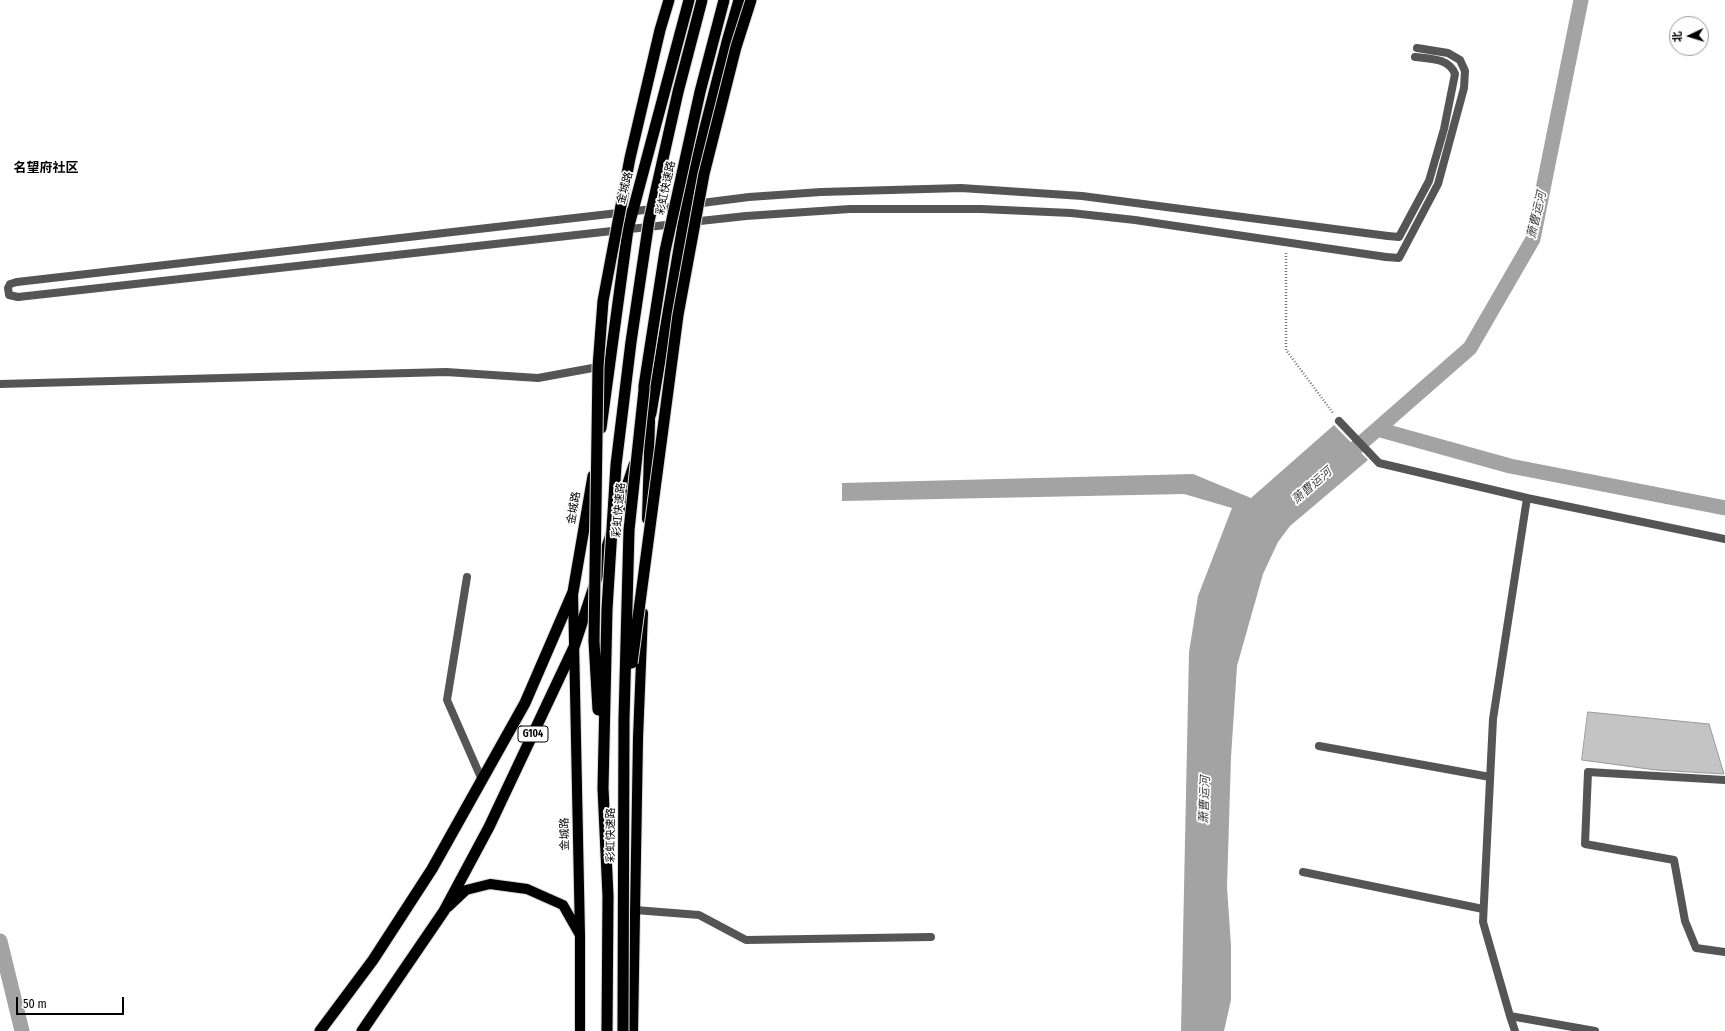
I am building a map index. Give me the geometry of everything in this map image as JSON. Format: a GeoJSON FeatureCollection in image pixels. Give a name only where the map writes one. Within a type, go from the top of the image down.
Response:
{"type":"FeatureCollection","features":[{"type":"Feature","properties":{"kind":"highway"},"geometry":{"type":"LineString","coordinates":[[603,788],[594,641],[598,367],[603,301],[630,158],[660,30],[669,0]]}},
{"type":"Feature","properties":{"kind":"highway","name":"金城路"},"geometry":{"type":"LineString","coordinates":[[572,592],[596,458],[628,229],[689,0]]}},
{"type":"Feature","properties":{"kind":"highway","name":"彩虹快速路"},"geometry":{"type":"LineString","coordinates":[[607,1031],[608,896],[603,788],[607,609],[616,465],[630,350],[649,221],[678,92],[702,0]]}},
{"type":"Feature","properties":{"kind":"highway","name":"彩虹快速路"},"geometry":{"type":"LineString","coordinates":[[624,1031],[624,719],[629,530],[644,386],[665,251],[700,92],[724,0]]}},
{"type":"Feature","properties":{"kind":"highway"},"geometry":{"type":"LineString","coordinates":[[651,413],[687,205],[726,42],[739,0]]}},
{"type":"Feature","properties":{"kind":"highway"},"geometry":{"type":"LineString","coordinates":[[624,719],[678,315],[704,174],[736,47],[751,0]]}},
{"type":"Feature","properties":{"kind":"highway","name":"G104"},"geometry":{"type":"LineString","coordinates":[[362,1031],[444,911],[489,827],[574,647],[651,413]]}},
{"type":"Feature","properties":{"kind":"highway","name":"G104"},"geometry":{"type":"LineString","coordinates":[[320,1031],[374,960],[432,869],[525,703],[572,592]]}},
{"type":"Feature","properties":{"kind":"main road"},"geometry":{"type":"LineString","coordinates":[[633,1031],[638,738],[651,413]]}},
{"type":"Feature","properties":{"kind":"main road","name":"金城路"},"geometry":{"type":"LineString","coordinates":[[572,592],[580,936],[580,1031]]}},
{"type":"Feature","properties":{"kind":"main road"},"geometry":{"type":"LineString","coordinates":[[444,911],[466,890],[490,884],[527,889],[563,905],[580,936]]}},
{"type":"Feature","properties":{"kind":"street"},"geometry":{"type":"LineString","coordinates":[[1415,57],[1443,61],[1449,64],[1455,74],[1444,130],[1429,181],[1399,237],[1082,196],[961,188],[821,192],[749,197],[632,212],[17,282],[10,284],[8,288],[9,296],[18,297],[746,216],[850,209],[981,209],[1071,213],[1135,220],[1399,258],[1438,184],[1464,88],[1465,71],[1460,60],[1448,53],[1417,48]]}},
{"type":"Feature","properties":{"kind":"street"},"geometry":{"type":"LineString","coordinates":[[0,384],[446,372],[538,378],[598,367]]}},
{"type":"Feature","properties":{"kind":"street"},"geometry":{"type":"LineString","coordinates":[[1339,421],[1379,463],[1527,498],[1725,539]]}},
{"type":"Feature","properties":{"kind":"street"},"geometry":{"type":"LineString","coordinates":[[1515,1031],[1482,922],[1493,719],[1527,498]]}},
{"type":"Feature","properties":{"kind":"street"},"geometry":{"type":"LineString","coordinates":[[467,577],[448,700],[482,780]]}},
{"type":"Feature","properties":{"kind":"street"},"geometry":{"type":"LineString","coordinates":[[1319,746],[1490,777]]}},
{"type":"Feature","properties":{"kind":"street"},"geometry":{"type":"LineString","coordinates":[[1725,780],[1588,772],[1585,844],[1674,860],[1685,921],[1696,948],[1725,952]]}},
{"type":"Feature","properties":{"kind":"street"},"geometry":{"type":"LineString","coordinates":[[1303,872],[1483,909]]}},
{"type":"Feature","properties":{"kind":"street"},"geometry":{"type":"LineString","coordinates":[[635,910],[699,915],[746,940],[931,937]]}},
{"type":"Feature","properties":{"kind":"street"},"geometry":{"type":"LineString","coordinates":[[1510,1016],[1595,1031]]}},
{"type":"Feature","properties":{"kind":"path"},"geometry":{"type":"LineString","coordinates":[[1286,242],[1286,350],[1339,421]]}},
{"type":"Feature","properties":{"kind":"water"},"geometry":{"type":"Polygon","coordinates":[[[1334,425],[1368,460],[1290,526],[1278,542],[1263,574],[1237,666],[1231,757],[1227,887],[1231,946],[1231,1000],[1224,1031],[1181,1031],[1189,652],[1198,596],[1232,508],[1184,494],[842,501],[842,483],[1193,474],[1251,498],[1334,425]]]}},
{"type":"Feature","properties":{"kind":"building"},"geometry":{"type":"Polygon","coordinates":[[[1588,712],[1709,724],[1724,774],[1656,770],[1582,760],[1588,712]]]}},
{"type":"Feature","properties":{"kind":"waterway","name":"萧曹运河"},"geometry":{"type":"LineString","coordinates":[[1342,460],[1470,348],[1533,239],[1581,0]]}},
{"type":"Feature","properties":{"kind":"waterway"},"geometry":{"type":"LineString","coordinates":[[1377,429],[1510,466],[1725,508]]}},
{"type":"Feature","properties":{"kind":"waterway"},"geometry":{"type":"LineString","coordinates":[[0,941],[22,1031]]}},
{"type":"Feature","properties":{"kind":"district","name":"名望府社区"},"geometry":{"type":"Point","coordinates":[46,168]}}]}
